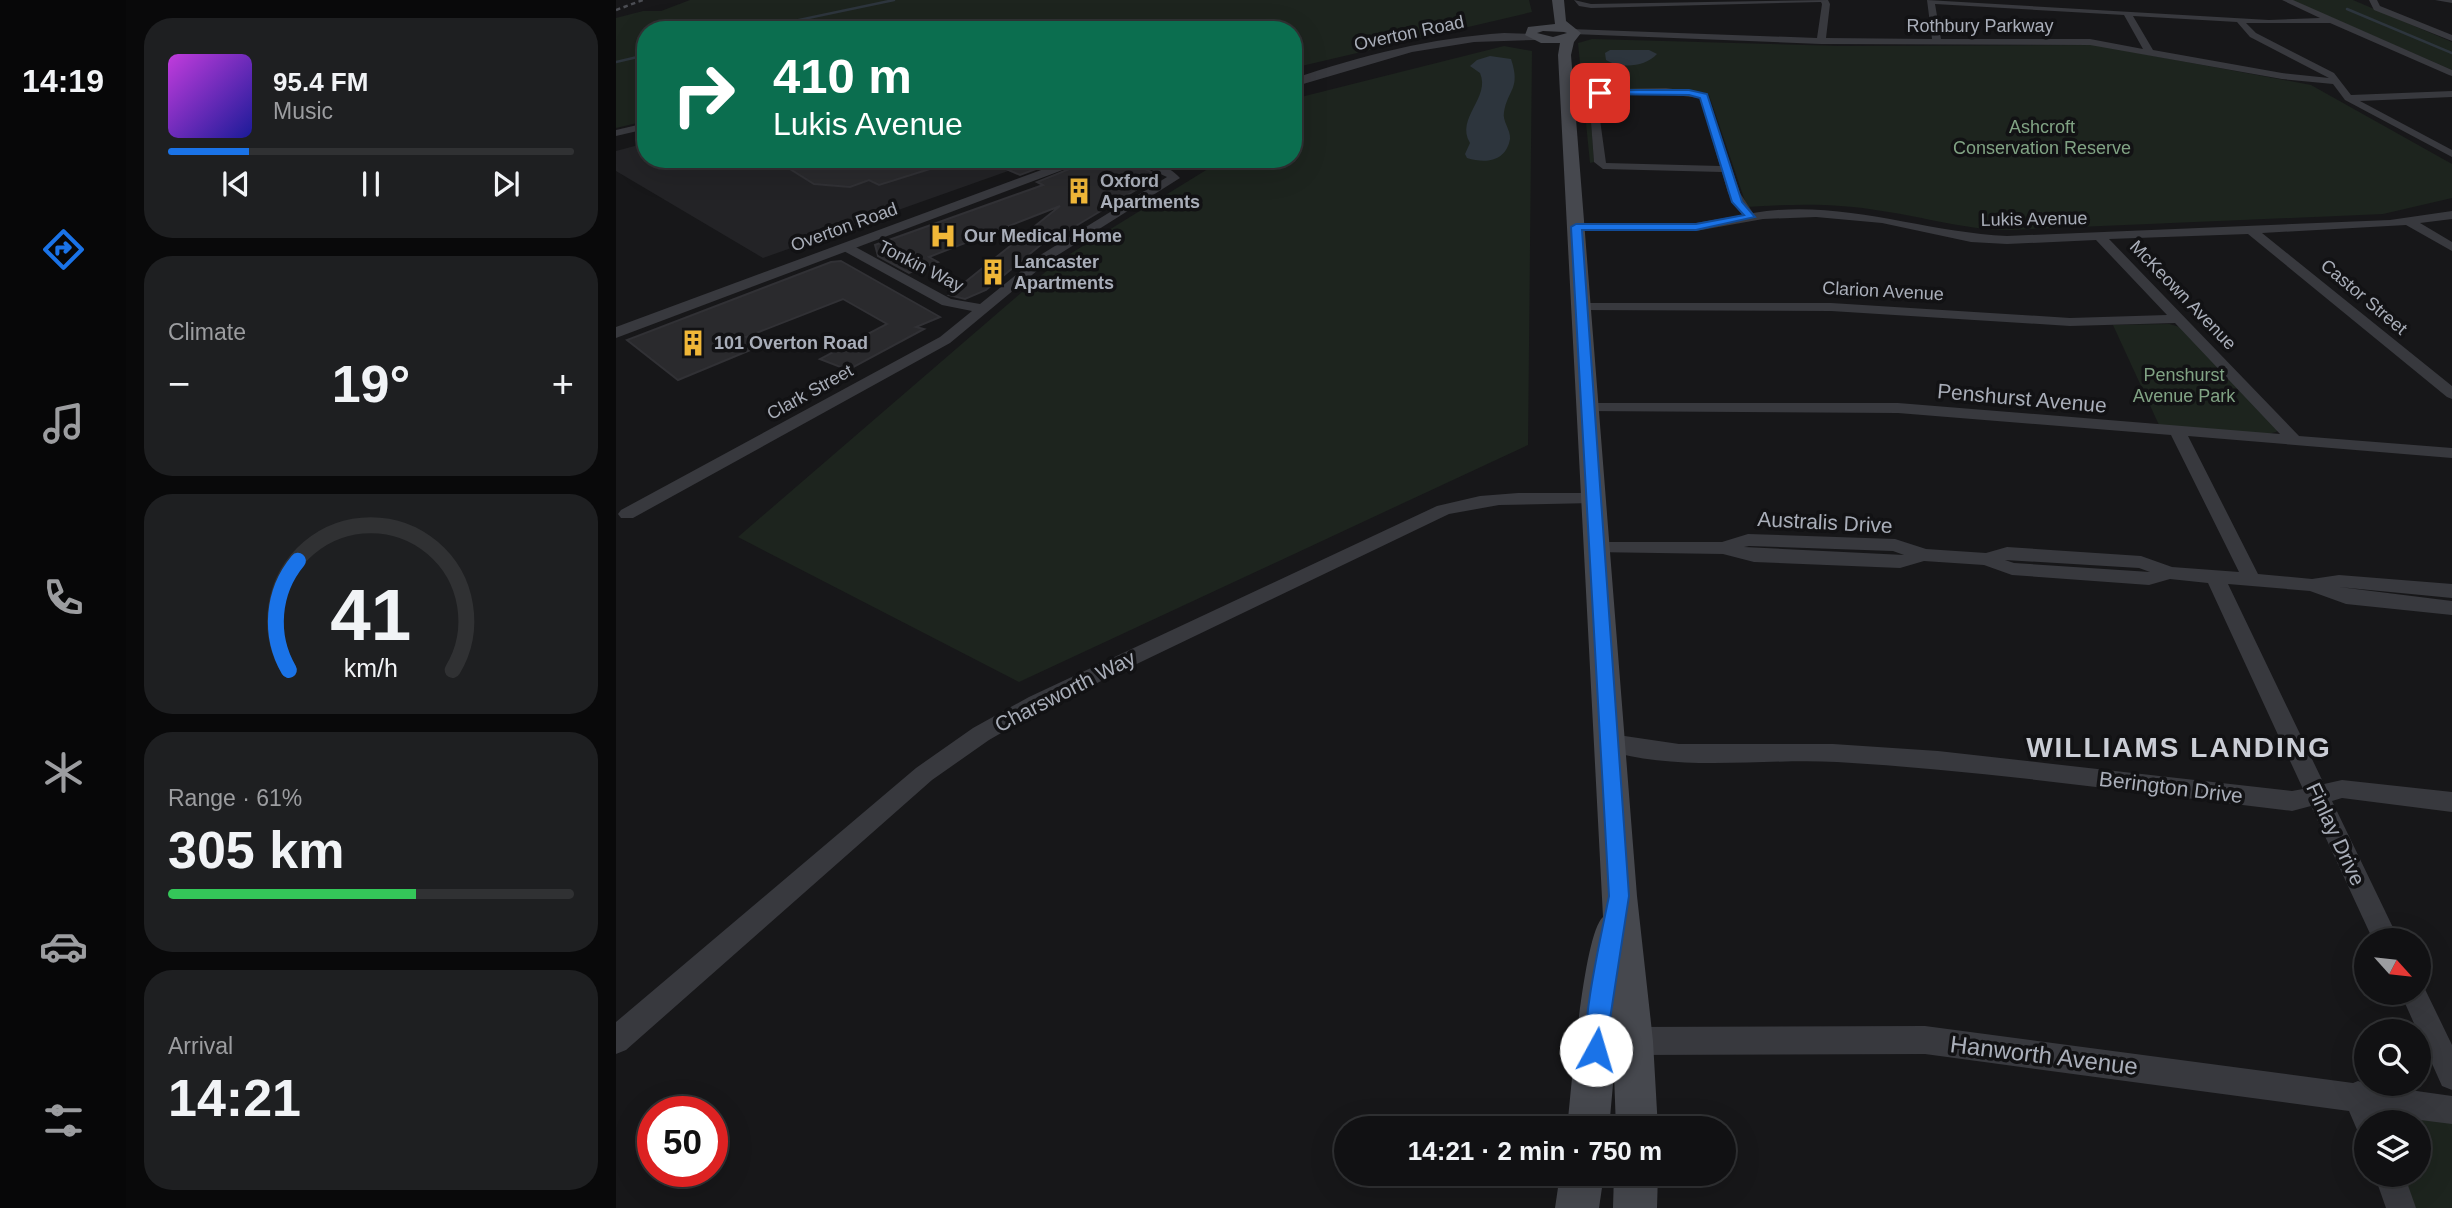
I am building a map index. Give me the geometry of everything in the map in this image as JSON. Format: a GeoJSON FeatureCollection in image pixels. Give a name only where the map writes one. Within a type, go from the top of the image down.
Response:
{"type":"FeatureCollection","features":[{"type":"Feature","properties":{"kind":"main road"},"geometry":{"type":"LineString","coordinates":[[1558,5],[1560,22],[1571,33]]}},
{"type":"Feature","properties":{"kind":"main road"},"geometry":{"type":"LineString","coordinates":[[1540,33],[1558,5]]}},
{"type":"Feature","properties":{"kind":"main road"},"geometry":{"type":"LineString","coordinates":[[1540,33],[1571,33]]}},
{"type":"Feature","properties":{"kind":"main road"},"geometry":{"type":"LineString","coordinates":[[1540,33],[1564,54]]}},
{"type":"Feature","properties":{"kind":"main road"},"geometry":{"type":"LineString","coordinates":[[1571,33],[1565,44],[1564,54],[1619,896],[1633,1041],[1636,1116]]}},
{"type":"Feature","properties":{"kind":"main road"},"geometry":{"type":"LineString","coordinates":[[1589,1116],[1601,999],[1619,896]]}},
{"type":"Feature","properties":{"kind":"main road"},"geometry":{"type":"LineString","coordinates":[[1577,1208],[1581,1186]]}},
{"type":"Feature","properties":{"kind":"main road"},"geometry":{"type":"LineString","coordinates":[[1635,1208],[1636,1186]]}},
{"type":"Feature","properties":{"kind":"street"},"geometry":{"type":"LineString","coordinates":[[1578,0],[1584,5],[1598,6],[1818,0]]}},
{"type":"Feature","properties":{"kind":"street"},"geometry":{"type":"LineString","coordinates":[[1821,41],[1826,4],[1824,0]]}},
{"type":"Feature","properties":{"kind":"street"},"geometry":{"type":"LineString","coordinates":[[2286,0],[2452,73]]}},
{"type":"Feature","properties":{"kind":"street"},"geometry":{"type":"LineString","coordinates":[[2373,0],[2377,8],[2452,38]]}},
{"type":"Feature","properties":{"kind":"street"},"geometry":{"type":"LineString","coordinates":[[2379,0],[2389,1]]}},
{"type":"Feature","properties":{"kind":"street"},"geometry":{"type":"LineString","coordinates":[[2439,0],[2452,1]]}},
{"type":"Feature","properties":{"kind":"street"},"geometry":{"type":"LineString","coordinates":[[1937,42],[1931,1],[2239,20],[2332,20]]}},
{"type":"Feature","properties":{"kind":"street"},"geometry":{"type":"LineString","coordinates":[[2127,13],[2150,52]]}},
{"type":"Feature","properties":{"kind":"street"},"geometry":{"type":"LineString","coordinates":[[2239,20],[2253,35],[2320,69],[2337,82],[2348,98],[2446,147],[2452,154]]}},
{"type":"Feature","properties":{"kind":"street","name":"Overton Road"},"geometry":{"type":"LineString","coordinates":[[1302,73],[1439,38],[1540,33]]}},
{"type":"Feature","properties":{"kind":"street","name":"Overton Road"},"geometry":{"type":"LineString","coordinates":[[1302,80],[1346,66],[1452,41],[1540,33]]}},
{"type":"Feature","properties":{"kind":"street","name":"Rothbury Parkway"},"geometry":{"type":"LineString","coordinates":[[1571,33],[1821,41],[2090,43],[2282,76],[2337,82]]}},
{"type":"Feature","properties":{"kind":"street"},"geometry":{"type":"LineString","coordinates":[[1727,169],[1604,166],[1599,162],[1592,96],[1609,92],[1689,92],[1702,95],[1727,169],[1737,202],[1751,217]]}},
{"type":"Feature","properties":{"kind":"street"},"geometry":{"type":"LineString","coordinates":[[2348,98],[2452,94]]}},
{"type":"Feature","properties":{"kind":"street"},"geometry":{"type":"LineString","coordinates":[[616,133],[637,128]]}},
{"type":"Feature","properties":{"kind":"street","name":"Overton Road"},"geometry":{"type":"LineString","coordinates":[[616,322],[1036,168]]}},
{"type":"Feature","properties":{"kind":"street","name":"Overton Road"},"geometry":{"type":"LineString","coordinates":[[616,333],[1061,168]]}},
{"type":"Feature","properties":{"kind":"street","name":"Clark Street"},"geometry":{"type":"LineString","coordinates":[[628,515],[936,345],[1046,257],[1174,178],[1155,168]]}},
{"type":"Feature","properties":{"kind":"street","name":"Lukis Avenue"},"geometry":{"type":"LineString","coordinates":[[1576,227],[1696,227],[1751,217],[1796,213],[1850,215],[1947,234],[1996,240],[2411,223],[2452,215]]}},
{"type":"Feature","properties":{"kind":"street"},"geometry":{"type":"LineString","coordinates":[[2411,223],[2439,242],[2452,247]]}},
{"type":"Feature","properties":{"kind":"street","name":"Castor Street"},"geometry":{"type":"LineString","coordinates":[[2251,230],[2452,394]]}},
{"type":"Feature","properties":{"kind":"street","name":"McKeown Avenue"},"geometry":{"type":"LineString","coordinates":[[2099,236],[2297,442]]}},
{"type":"Feature","properties":{"kind":"street"},"geometry":{"type":"LineString","coordinates":[[2439,242],[2441,248],[2452,256]]}},
{"type":"Feature","properties":{"kind":"street","name":"Tonkin Way"},"geometry":{"type":"LineString","coordinates":[[846,247],[953,304],[983,309]]}},
{"type":"Feature","properties":{"kind":"street","name":"Clarion Avenue"},"geometry":{"type":"LineString","coordinates":[[1582,307],[1831,307],[2070,322],[2181,320]]}},
{"type":"Feature","properties":{"kind":"street","name":"Penshurst Avenue"},"geometry":{"type":"LineString","coordinates":[[1588,408],[1898,408],[2452,453]]}},
{"type":"Feature","properties":{"kind":"street"},"geometry":{"type":"LineString","coordinates":[[2178,432],[2252,580]]}},
{"type":"Feature","properties":{"kind":"street","name":"Charsworth Way"},"geometry":{"type":"LineString","coordinates":[[616,1040],[923,774],[1007,718],[1443,510],[1470,502],[1503,498],[1594,498]]}},
{"type":"Feature","properties":{"kind":"street","name":"Australis Drive"},"geometry":{"type":"LineString","coordinates":[[1598,548],[1723,548],[1754,556],[1900,562],[1924,555],[1986,559],[2012,569],[2149,579],[2170,573],[2312,586],[2346,597],[2452,608]]}},
{"type":"Feature","properties":{"kind":"street","name":"Finlay Drive"},"geometry":{"type":"LineString","coordinates":[[2216,577],[2380,928]]}},
{"type":"Feature","properties":{"kind":"street","name":"Australis Drive"},"geometry":{"type":"LineString","coordinates":[[2312,586],[2339,580],[2452,591]]}},
{"type":"Feature","properties":{"kind":"street","name":"Berington Drive"},"geometry":{"type":"LineString","coordinates":[[1611,755],[1639,758],[1679,753],[1880,755],[2292,801],[2342,789],[2452,802]]}},
{"type":"Feature","properties":{"kind":"street"},"geometry":{"type":"LineString","coordinates":[[2419,1005],[2452,1076]]}},
{"type":"Feature","properties":{"kind":"street","name":"Hanworth Avenue"},"geometry":{"type":"LineString","coordinates":[[1633,1041],[1925,1040],[2354,1094]]}},
{"type":"Feature","properties":{"kind":"street","name":"Hanworth Avenue"},"geometry":{"type":"LineString","coordinates":[[2364,1096],[2452,1110]]}},
{"type":"Feature","properties":{"kind":"street"},"geometry":{"type":"LineString","coordinates":[[2394,1187],[2401,1208]]}},
{"type":"Feature","properties":{"kind":"shaded area"},"geometry":{"type":"Polygon","coordinates":[[[1610,50],[1649,50],[1657,54],[1640,64],[1619,65],[1606,60],[1605,53],[1610,50]]]}},
{"type":"Feature","properties":{"kind":"shaded area"},"geometry":{"type":"Polygon","coordinates":[[[1490,56],[1511,59],[1515,77],[1504,115],[1510,139],[1508,146],[1500,156],[1482,161],[1467,158],[1465,154],[1470,143],[1467,134],[1469,116],[1478,100],[1482,82],[1480,73],[1470,66],[1477,60],[1490,56]]]}},
{"type":"Feature","properties":{"kind":"shaded area"},"geometry":{"type":"Polygon","coordinates":[[[637,145],[637,168],[1017,168],[763,258],[616,171],[616,151],[637,145]]]}},
{"type":"Feature","properties":{"kind":"green space"},"geometry":{"type":"Polygon","coordinates":[[[690,0],[1529,0],[1532,12],[1302,66],[1302,21],[637,21],[637,123],[616,128],[616,18],[643,11],[661,11],[690,0]]]}},
{"type":"Feature","properties":{"kind":"green space"},"geometry":{"type":"Polygon","coordinates":[[[2291,0],[2353,0],[2452,42],[2452,70],[2291,0]]]}},
{"type":"Feature","properties":{"kind":"green space","name":"Ashcroft Conservation Reserve"},"geometry":{"type":"Polygon","coordinates":[[[1592,39],[1839,46],[2095,45],[2311,85],[2452,164],[2452,198],[2383,214],[2010,230],[1961,226],[1832,205],[1747,207],[1709,95],[1703,92],[1589,93],[1594,162],[1590,163],[1578,43],[1592,39]]]}},
{"type":"Feature","properties":{"kind":"green space"},"geometry":{"type":"Polygon","coordinates":[[[1504,46],[1532,51],[1528,445],[1019,682],[738,537],[1057,262],[1209,168],[1302,168],[1302,97],[1504,46]]]}},
{"type":"Feature","properties":{"kind":"green space","name":"Penshurst Avenue Park"},"geometry":{"type":"Polygon","coordinates":[[[2169,324],[2180,327],[2278,430],[2268,434],[2159,425],[2113,325],[2169,324]]]}},
{"type":"Feature","properties":{"kind":"green space"},"geometry":{"type":"Polygon","coordinates":[[[2431,1120],[2452,1122],[2452,1208],[2414,1208],[2407,1187],[2431,1187],[2431,1120]]]}},
{"type":"Feature","properties":{"kind":"building"},"geometry":{"type":"Polygon","coordinates":[[[788,168],[933,168],[879,185],[869,180],[850,187],[814,184],[788,168]]]}},
{"type":"Feature","properties":{"kind":"building"},"geometry":{"type":"Polygon","coordinates":[[[1004,168],[1039,168],[1020,175],[1004,168]]]}},
{"type":"Feature","properties":{"kind":"building"},"geometry":{"type":"Polygon","coordinates":[[[1072,168],[1143,168],[1159,176],[1059,236],[1054,234],[986,290],[965,299],[949,295],[1060,206],[929,257],[938,262],[909,273],[878,256],[875,245],[1043,185],[1037,182],[1072,168]]]}},
{"type":"Feature","properties":{"kind":"building"},"geometry":{"type":"Polygon","coordinates":[[[841,261],[940,317],[916,327],[924,329],[848,370],[820,359],[887,324],[843,299],[746,337],[760,346],[678,380],[627,340],[831,262],[841,261]]]}},
{"type":"Feature","properties":{"kind":"waterway"},"geometry":{"type":"LineString","coordinates":[[794,21],[894,0]]}},
{"type":"Feature","properties":{"kind":"waterway"},"geometry":{"type":"LineString","coordinates":[[2347,9],[2452,53]]}},
{"type":"Feature","properties":{"kind":"waterway"},"geometry":{"type":"LineString","coordinates":[[616,62],[637,57]]}},
{"type":"Feature","properties":{"kind":"railway"},"geometry":{"type":"LineString","coordinates":[[616,10],[643,0]]}},
{"type":"Feature","properties":{"kind":"place","name":"Oxford Apartments"},"geometry":{"type":"Point","coordinates":[1079,191]}},
{"type":"Feature","properties":{"kind":"place","name":"Our Medical Home"},"geometry":{"type":"Point","coordinates":[943,236]}},
{"type":"Feature","properties":{"kind":"place","name":"Lancaster Apartments"},"geometry":{"type":"Point","coordinates":[993,272]}},
{"type":"Feature","properties":{"kind":"place","name":"101 Overton Road"},"geometry":{"type":"Point","coordinates":[693,343]}},
{"type":"Feature","properties":{"kind":"district","name":"WILLIAMS LANDING"},"geometry":{"type":"Point","coordinates":[2179,747]}},
{"type":"Feature","properties":{"kind":"route"},"geometry":{"type":"LineString","coordinates":[[1596,1050],[1601,999],[1619,896],[1576,227],[1696,227],[1751,217],[1737,202],[1704,96],[1689,92],[1600,93]]}}]}
